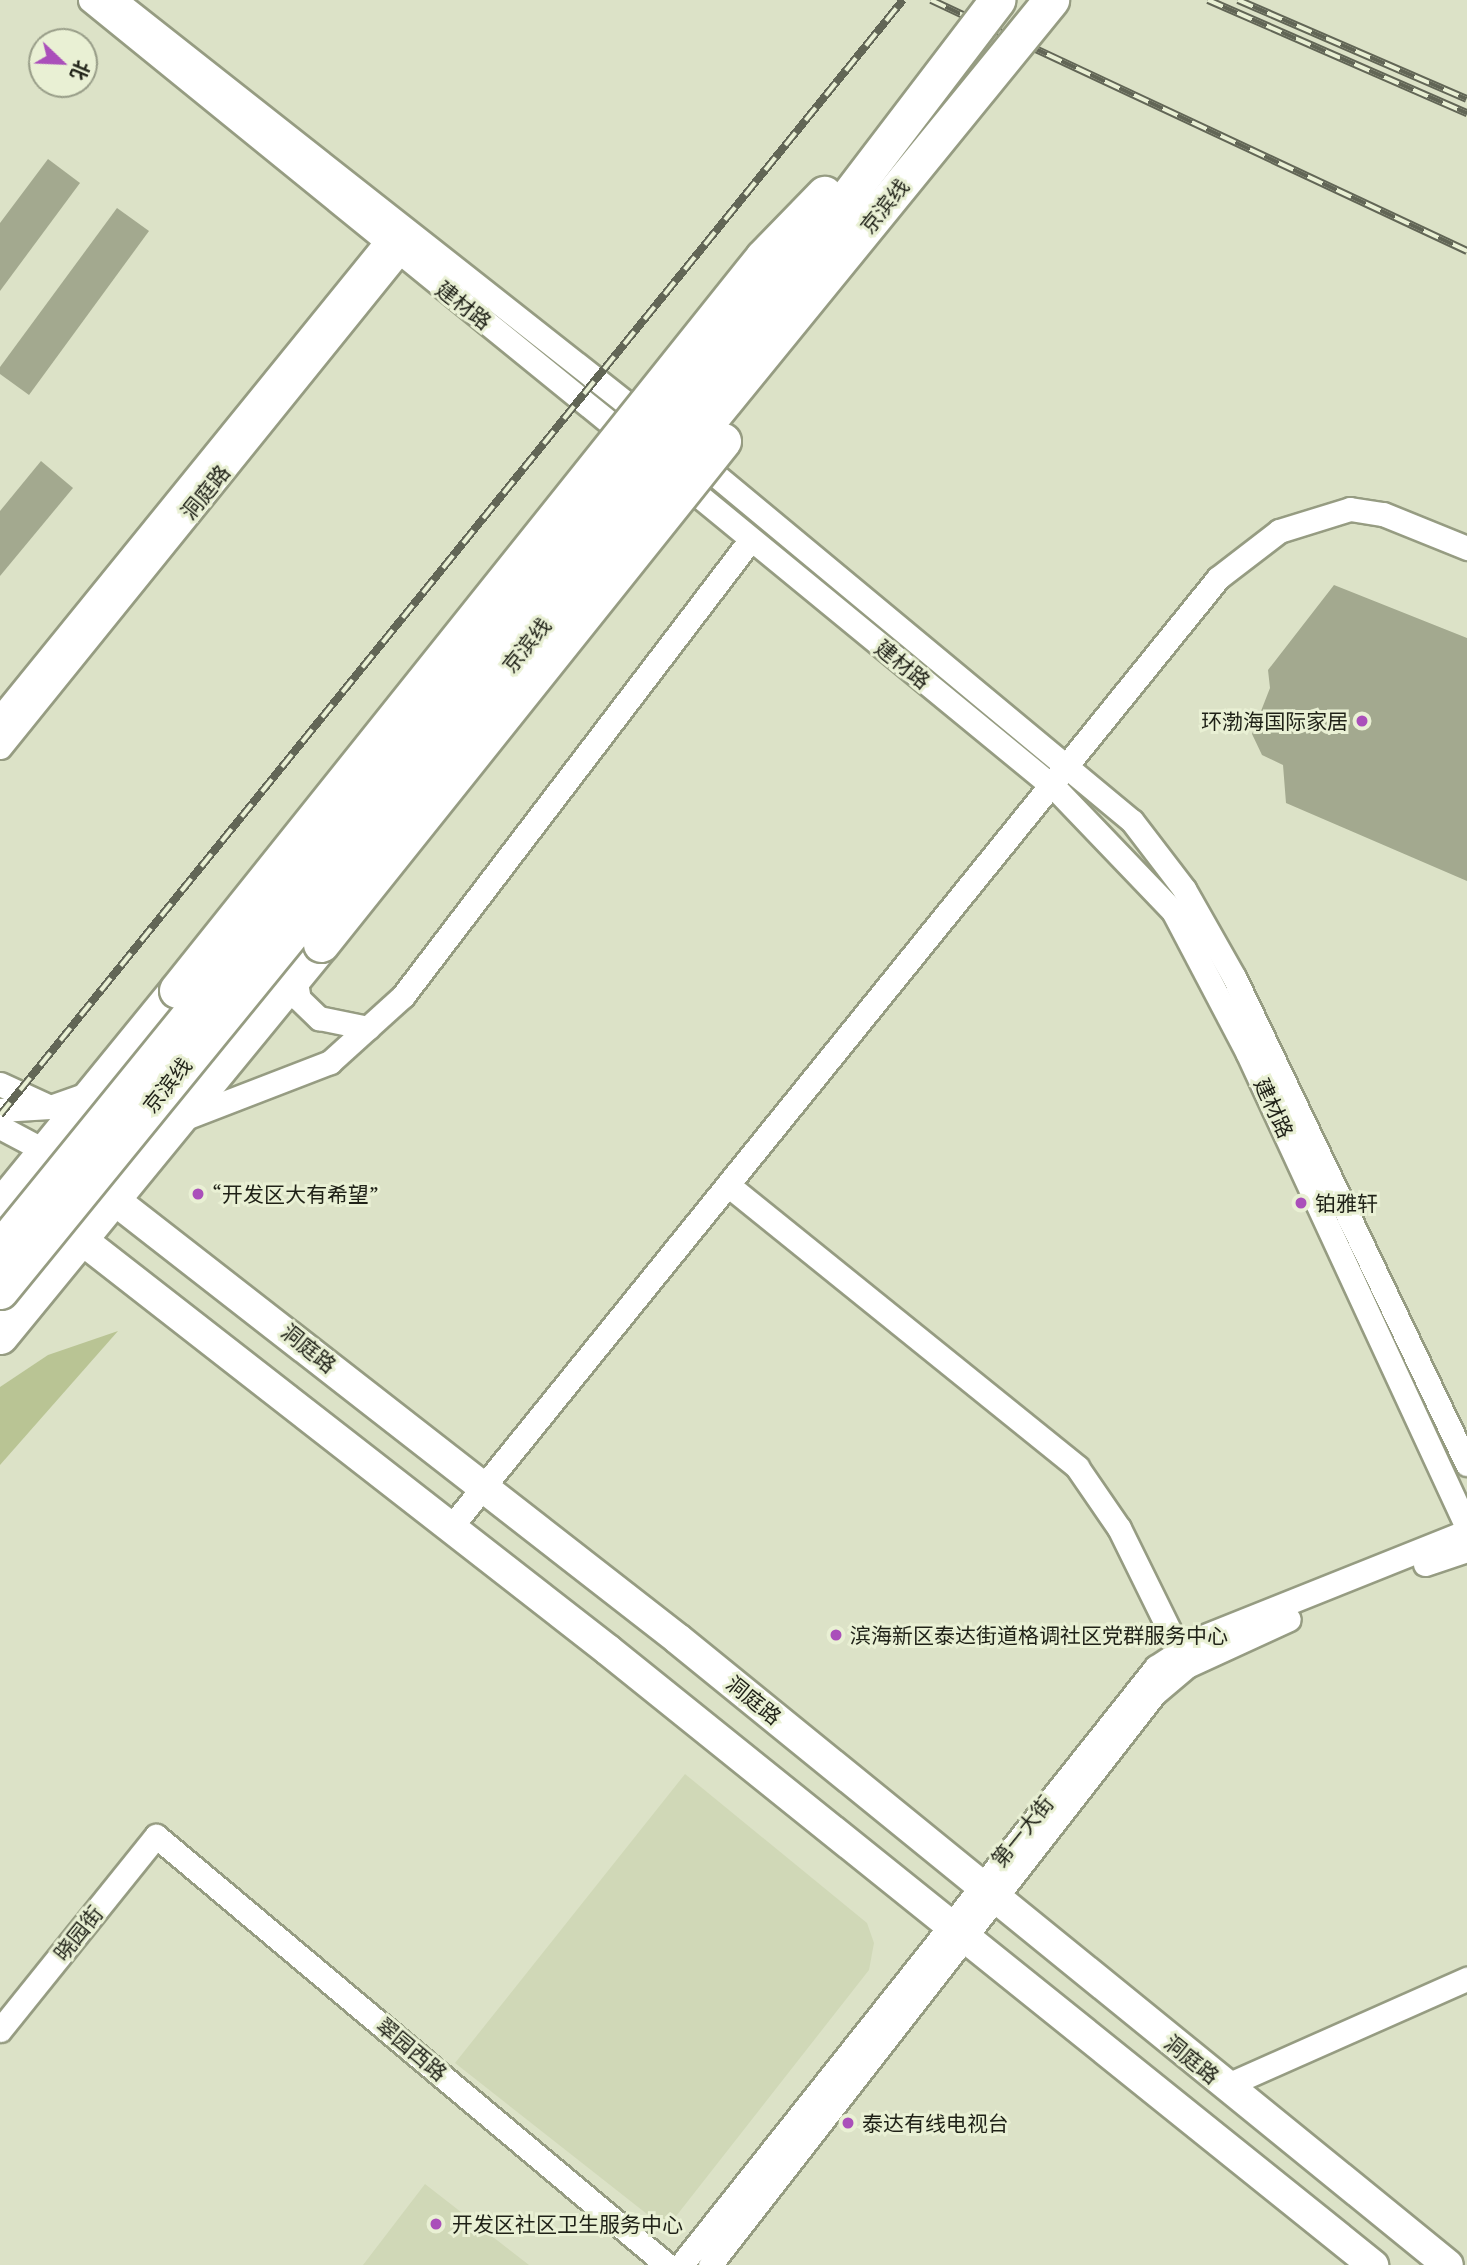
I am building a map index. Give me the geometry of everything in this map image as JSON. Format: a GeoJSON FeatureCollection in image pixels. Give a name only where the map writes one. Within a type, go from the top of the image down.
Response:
{"type":"FeatureCollection","features":[{"type":"Feature","properties":{"kind":"highway","name":"京滨线"},"geometry":{"type":"LineString","coordinates":[[0,1248],[752,322],[922,93],[997,0]]}},
{"type":"Feature","properties":{"kind":"highway","name":"京滨线"},"geometry":{"type":"LineString","coordinates":[[0,1291],[1051,0]]}},
{"type":"Feature","properties":{"kind":"highway"},"geometry":{"type":"LineString","coordinates":[[5,1193],[47,1152],[764,257],[922,93]]}},
{"type":"Feature","properties":{"kind":"highway"},"geometry":{"type":"LineString","coordinates":[[0,1336],[172,1123],[295,977],[795,351],[954,120]]}},
{"type":"Feature","properties":{"kind":"main road","name":"洞庭路"},"geometry":{"type":"LineString","coordinates":[[47,1152],[113,1196],[484,1487],[987,1890],[1448,2265]]}},
{"type":"Feature","properties":{"kind":"main road"},"geometry":{"type":"LineString","coordinates":[[5,1193],[79,1237],[451,1527],[954,1934],[1373,2265]]}},
{"type":"Feature","properties":{"kind":"street","name":"建材路"},"geometry":{"type":"LineString","coordinates":[[90,0],[439,272],[751,539],[1055,788],[1173,911],[1247,1052],[1467,1530]]}},
{"type":"Feature","properties":{"kind":"street"},"geometry":{"type":"LineString","coordinates":[[115,0],[399,243]]}},
{"type":"Feature","properties":{"kind":"street","name":"洞庭路"},"geometry":{"type":"LineString","coordinates":[[0,718],[399,243]]}},
{"type":"Feature","properties":{"kind":"street"},"geometry":{"type":"LineString","coordinates":[[365,282],[400,271],[439,272],[618,396],[1072,766],[1147,840],[1184,889],[1234,976],[1467,1464]]}},
{"type":"Feature","properties":{"kind":"street","name":"洞庭路"},"geometry":{"type":"LineString","coordinates":[[0,747],[365,282]]}},
{"type":"Feature","properties":{"kind":"street"},"geometry":{"type":"LineString","coordinates":[[451,1527],[1055,788],[1219,578],[1279,531],[1350,509],[1383,514],[1467,548]]}},
{"type":"Feature","properties":{"kind":"street"},"geometry":{"type":"LineString","coordinates":[[172,1123],[330,1062],[403,996],[751,539]]}},
{"type":"Feature","properties":{"kind":"street"},"geometry":{"type":"LineString","coordinates":[[295,977],[299,999],[318,1018],[368,1028]]}},
{"type":"Feature","properties":{"kind":"street"},"geometry":{"type":"LineString","coordinates":[[0,1084],[50,1107]]}},
{"type":"Feature","properties":{"kind":"street"},"geometry":{"type":"LineString","coordinates":[[0,1110],[50,1107],[96,1091]]}},
{"type":"Feature","properties":{"kind":"street"},"geometry":{"type":"LineString","coordinates":[[0,1128],[47,1152]]}},
{"type":"Feature","properties":{"kind":"street"},"geometry":{"type":"LineString","coordinates":[[728,1185],[1077,1467],[1119,1528],[1183,1658]]}},
{"type":"Feature","properties":{"kind":"street"},"geometry":{"type":"LineString","coordinates":[[1429,1555],[1449,1525],[1452,1493]]}},
{"type":"Feature","properties":{"kind":"street"},"geometry":{"type":"LineString","coordinates":[[1429,1555],[1467,1530]]}},
{"type":"Feature","properties":{"kind":"street","name":"第一大街"},"geometry":{"type":"LineString","coordinates":[[710,2265],[1139,1685],[1183,1658],[1429,1555],[1467,1550]]}},
{"type":"Feature","properties":{"kind":"street","name":"晓园街"},"geometry":{"type":"LineString","coordinates":[[0,2030],[156,1836]]}},
{"type":"Feature","properties":{"kind":"street","name":"翠园西路"},"geometry":{"type":"LineString","coordinates":[[156,1836],[667,2265]]}},
{"type":"Feature","properties":{"kind":"street","name":"第一大街"},"geometry":{"type":"LineString","coordinates":[[681,2265],[954,1934]]}},
{"type":"Feature","properties":{"kind":"street"},"geometry":{"type":"LineString","coordinates":[[1225,2085],[1467,1979]]}},
{"type":"Feature","properties":{"kind":"shaded area"},"geometry":{"type":"Polygon","coordinates":[[[118,1331],[0,1465],[0,1387],[48,1355],[118,1331]]]}},
{"type":"Feature","properties":{"kind":"shaded area"},"geometry":{"type":"Polygon","coordinates":[[[685,1774],[867,1923],[874,1943],[869,1970],[666,2229],[455,2063],[685,1774]]]}},
{"type":"Feature","properties":{"kind":"shaded area","name":"开发区社区卫生服务中心"},"geometry":{"type":"Polygon","coordinates":[[[425,2184],[529,2265],[363,2265],[425,2184]]]}},
{"type":"Feature","properties":{"kind":"building"},"geometry":{"type":"Polygon","coordinates":[[[48,159],[80,183],[0,291],[0,223],[48,159]]]}},
{"type":"Feature","properties":{"kind":"building"},"geometry":{"type":"Polygon","coordinates":[[[117,208],[149,231],[29,395],[0,374],[0,367],[117,208]]]}},
{"type":"Feature","properties":{"kind":"building"},"geometry":{"type":"Polygon","coordinates":[[[41,461],[73,488],[0,576],[0,511],[41,461]]]}},
{"type":"Feature","properties":{"kind":"building","name":"环渤海国际家居"},"geometry":{"type":"Polygon","coordinates":[[[1334,585],[1467,638],[1467,881],[1286,803],[1283,765],[1262,755],[1252,734],[1270,688],[1268,670],[1334,585]]]}},
{"type":"Feature","properties":{"kind":"railway"},"geometry":{"type":"LineString","coordinates":[[0,1115],[903,0]]}},
{"type":"Feature","properties":{"kind":"railway"},"geometry":{"type":"LineString","coordinates":[[931,0],[1467,251]]}},
{"type":"Feature","properties":{"kind":"railway"},"geometry":{"type":"LineString","coordinates":[[1208,0],[1467,113]]}},
{"type":"Feature","properties":{"kind":"railway"},"geometry":{"type":"LineString","coordinates":[[1238,0],[1467,99]]}},
{"type":"Feature","properties":{"kind":"place","name":"环渤海国际家居"},"geometry":{"type":"Point","coordinates":[1362,721]}},
{"type":"Feature","properties":{"kind":"place","name":"“开发区大有希望”"},"geometry":{"type":"Point","coordinates":[198,1194]}},
{"type":"Feature","properties":{"kind":"place","name":"铂雅轩"},"geometry":{"type":"Point","coordinates":[1301,1203]}},
{"type":"Feature","properties":{"kind":"place","name":"滨海新区泰达街道格调社区党群服务中心"},"geometry":{"type":"Point","coordinates":[836,1635]}},
{"type":"Feature","properties":{"kind":"place","name":"泰达有线电视台"},"geometry":{"type":"Point","coordinates":[848,2123]}},
{"type":"Feature","properties":{"kind":"place","name":"开发区社区卫生服务中心"},"geometry":{"type":"Point","coordinates":[436,2224]}}]}
